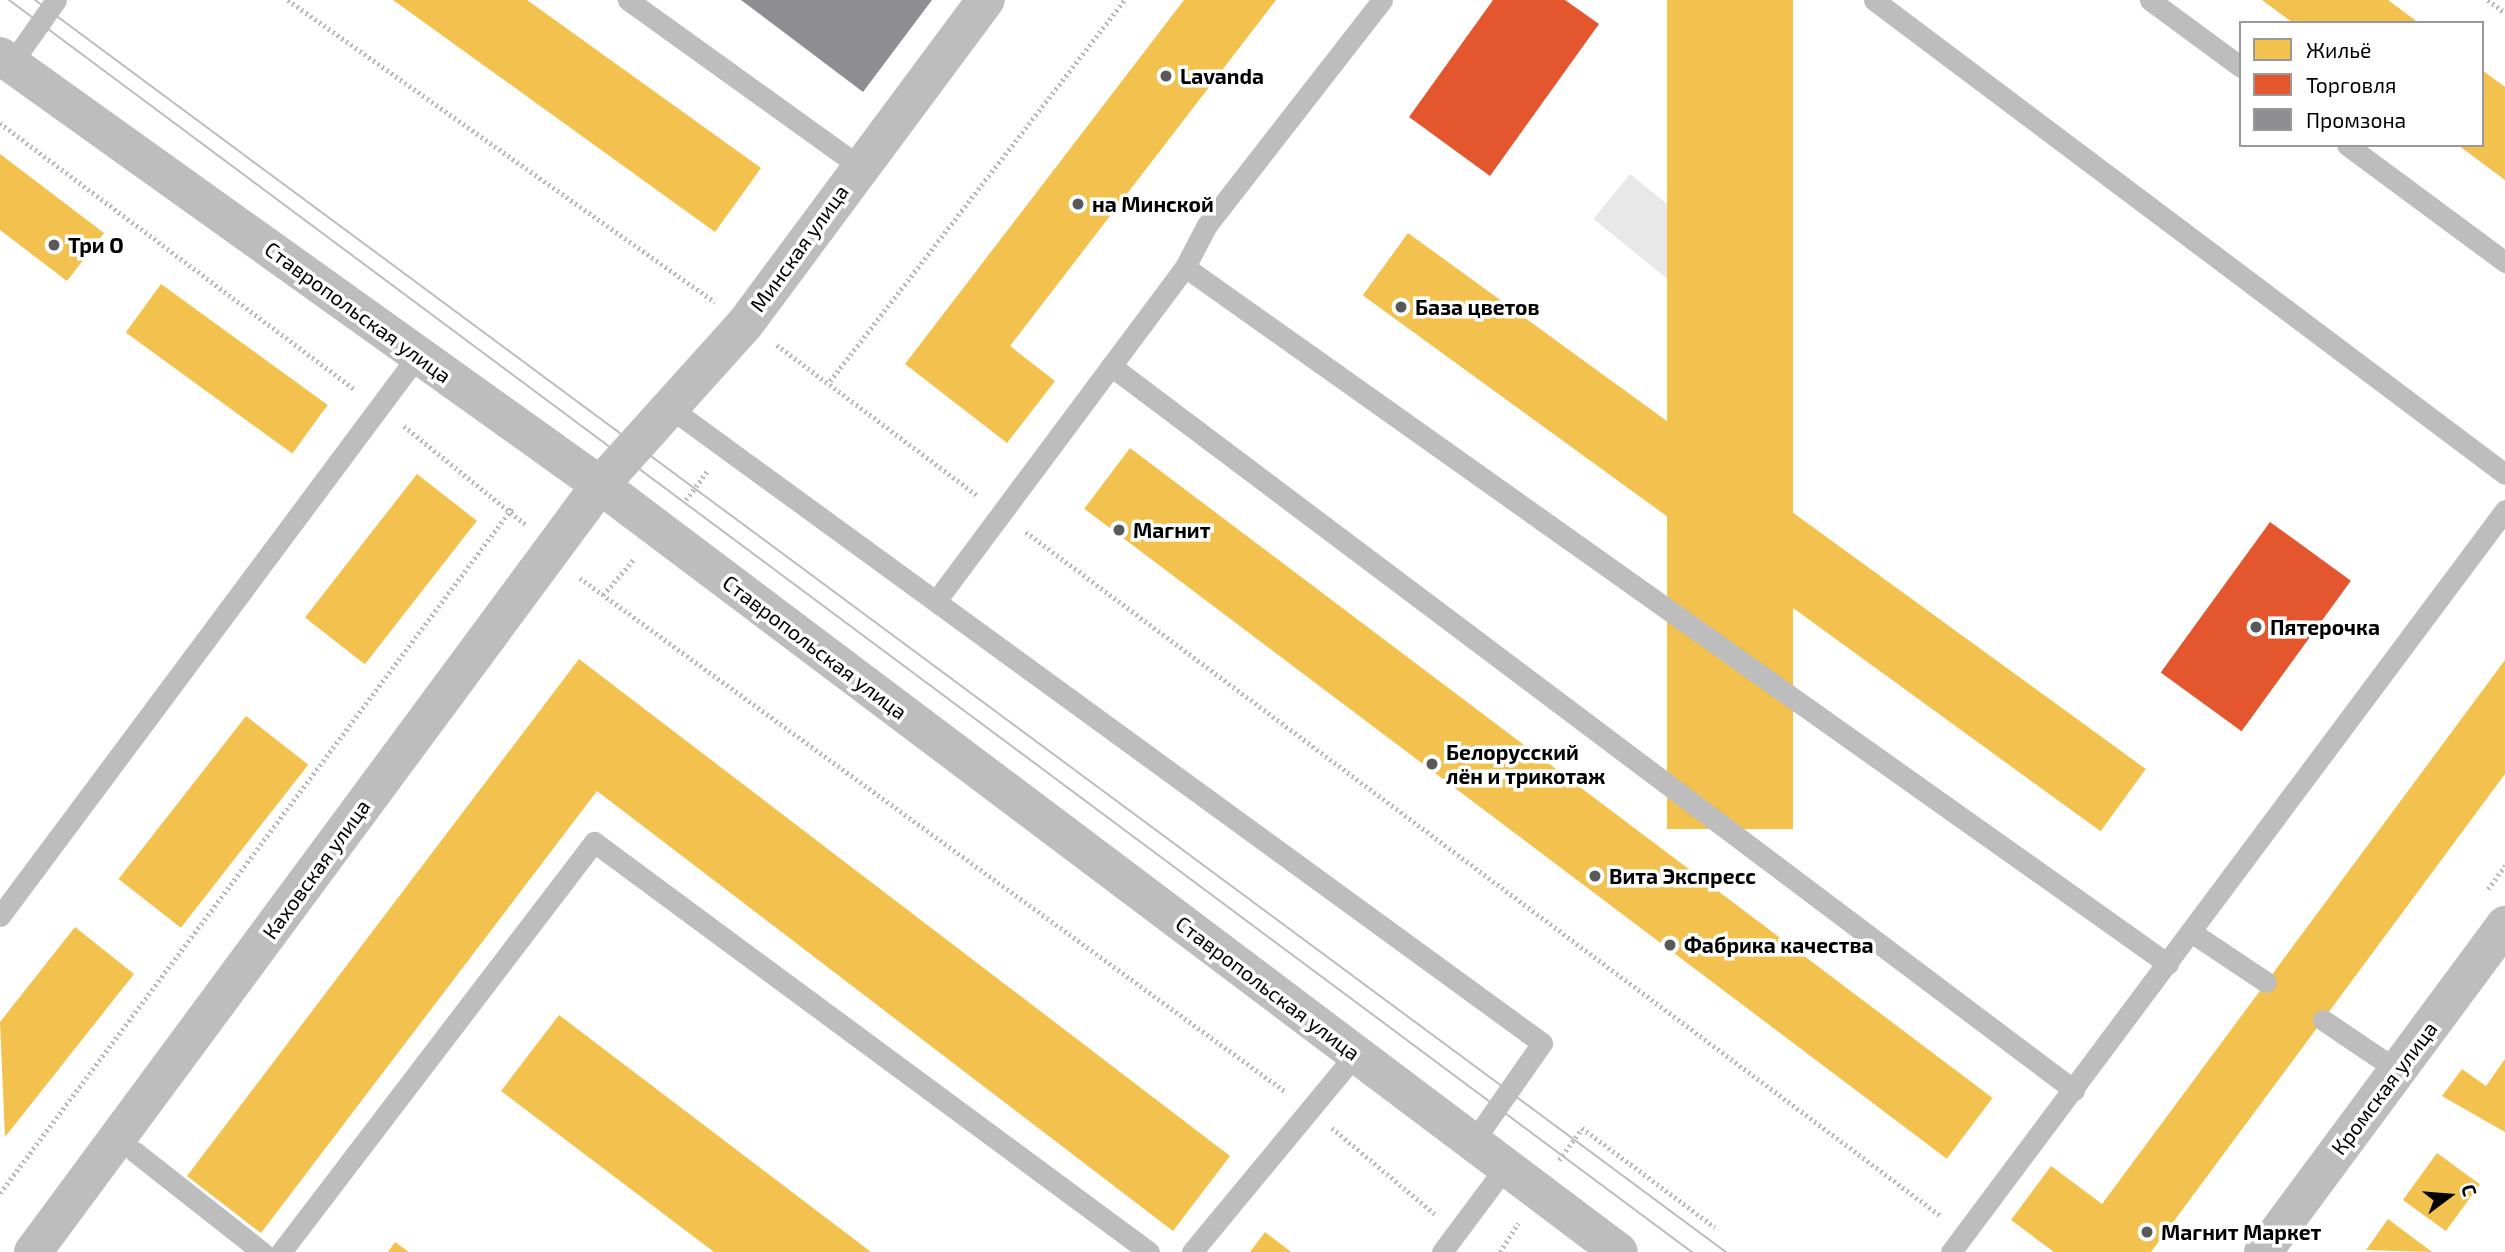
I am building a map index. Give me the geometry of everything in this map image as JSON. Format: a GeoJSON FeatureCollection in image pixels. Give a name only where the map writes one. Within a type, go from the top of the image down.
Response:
{"type":"FeatureCollection","features":[{"type":"Feature","properties":{"kind":"street","name":"Минская улица"},"geometry":{"type":"LineString","coordinates":[[600,485],[673,410],[745,324],[859,166],[986,0]]}},
{"type":"Feature","properties":{"kind":"street","name":"Ставропольская улица"},"geometry":{"type":"LineString","coordinates":[[6,60],[600,485],[1619,1252]]}},
{"type":"Feature","properties":{"kind":"street","name":"Каховская улица"},"geometry":{"type":"LineString","coordinates":[[33,1252],[600,485]]}},
{"type":"Feature","properties":{"kind":"street","name":"Кромская улица"},"geometry":{"type":"LineString","coordinates":[[2263,1252],[2505,925]]}},
{"type":"Feature","properties":{"kind":"lane"},"geometry":{"type":"LineString","coordinates":[[6,60],[56,0]]}},
{"type":"Feature","properties":{"kind":"lane"},"geometry":{"type":"LineString","coordinates":[[628,0],[859,166]]}},
{"type":"Feature","properties":{"kind":"lane"},"geometry":{"type":"LineString","coordinates":[[936,601],[1185,267],[1207,225],[1382,0]]}},
{"type":"Feature","properties":{"kind":"lane"},"geometry":{"type":"LineString","coordinates":[[1874,0],[2505,474]]}},
{"type":"Feature","properties":{"kind":"lane"},"geometry":{"type":"LineString","coordinates":[[2150,0],[2239,66]]}},
{"type":"Feature","properties":{"kind":"lane"},"geometry":{"type":"LineString","coordinates":[[2350,147],[2505,262]]}},
{"type":"Feature","properties":{"kind":"lane"},"geometry":{"type":"LineString","coordinates":[[1185,267],[2168,964]]}},
{"type":"Feature","properties":{"kind":"lane"},"geometry":{"type":"LineString","coordinates":[[0,916],[381,409],[418,355]]}},
{"type":"Feature","properties":{"kind":"lane"},"geometry":{"type":"LineString","coordinates":[[1111,366],[2074,1090]]}},
{"type":"Feature","properties":{"kind":"lane"},"geometry":{"type":"LineString","coordinates":[[673,410],[1542,1043],[1473,1142]]}},
{"type":"Feature","properties":{"kind":"lane"},"geometry":{"type":"LineString","coordinates":[[1951,1252],[2505,510]]}},
{"type":"Feature","properties":{"kind":"lane"},"geometry":{"type":"LineString","coordinates":[[281,1252],[594,842],[1149,1252]]}},
{"type":"Feature","properties":{"kind":"lane"},"geometry":{"type":"LineString","coordinates":[[2191,932],[2266,982]]}},
{"type":"Feature","properties":{"kind":"lane"},"geometry":{"type":"LineString","coordinates":[[2323,1020],[2397,1070]]}},
{"type":"Feature","properties":{"kind":"lane"},"geometry":{"type":"LineString","coordinates":[[1192,1252],[1356,1054]]}},
{"type":"Feature","properties":{"kind":"lane"},"geometry":{"type":"LineString","coordinates":[[135,1152],[262,1252]]}},
{"type":"Feature","properties":{"kind":"lane"},"geometry":{"type":"LineString","coordinates":[[1442,1252],[1506,1166]]}},
{"type":"Feature","properties":{"kind":"path"},"geometry":{"type":"LineString","coordinates":[[288,0],[745,324],[830,380],[1000,513],[1965,1234]]}},
{"type":"Feature","properties":{"kind":"path"},"geometry":{"type":"LineString","coordinates":[[830,380],[1124,0]]}},
{"type":"Feature","properties":{"kind":"path"},"geometry":{"type":"LineString","coordinates":[[2488,0],[2505,13]]}},
{"type":"Feature","properties":{"kind":"path"},"geometry":{"type":"LineString","coordinates":[[0,123],[512,508],[549,554],[1310,1109],[1457,1232]]}},
{"type":"Feature","properties":{"kind":"path"},"geometry":{"type":"LineString","coordinates":[[0,1193],[512,508]]}},
{"type":"Feature","properties":{"kind":"shaded area"},"geometry":{"type":"Polygon","coordinates":[[[1630,174],[1754,274],[1717,319],[1593,219],[1630,174]]]}},
{"type":"Feature","properties":{"kind":"building: Жильё"},"geometry":{"type":"Polygon","coordinates":[[[393,0],[527,0],[761,168],[715,232],[393,0]]]}},
{"type":"Feature","properties":{"kind":"building: Жильё"},"geometry":{"type":"Polygon","coordinates":[[[1184,0],[1276,0],[1010,346],[1055,381],[1007,443],[905,364],[1184,0]]]}},
{"type":"Feature","properties":{"kind":"building: Жильё"},"geometry":{"type":"Polygon","coordinates":[[[1667,0],[1793,0],[1793,829],[1667,829],[1667,0]]]}},
{"type":"Feature","properties":{"kind":"building: Жильё"},"geometry":{"type":"Polygon","coordinates":[[[2262,0],[2388,0],[2416,21],[2290,21],[2262,0]]]}},
{"type":"Feature","properties":{"kind":"building: Жильё"},"geometry":{"type":"Polygon","coordinates":[[[2484,71],[2505,87],[2505,180],[2461,147],[2484,147],[2484,71]]]}},
{"type":"Feature","properties":{"kind":"building: Жильё"},"geometry":{"type":"Polygon","coordinates":[[[0,154],[104,233],[67,281],[0,230],[0,154]]]}},
{"type":"Feature","properties":{"kind":"building: Жильё"},"geometry":{"type":"Polygon","coordinates":[[[1408,233],[2146,769],[2101,831],[1363,295],[1408,233]]]}},
{"type":"Feature","properties":{"kind":"building: Жильё"},"geometry":{"type":"Polygon","coordinates":[[[161,284],[328,405],[292,454],[126,333],[161,284]]]}},
{"type":"Feature","properties":{"kind":"building: Жильё"},"geometry":{"type":"Polygon","coordinates":[[[1130,448],[1993,1098],[1947,1159],[1084,509],[1130,448]]]}},
{"type":"Feature","properties":{"kind":"building: Жильё"},"geometry":{"type":"Polygon","coordinates":[[[417,474],[477,521],[365,664],[305,617],[417,474]]]}},
{"type":"Feature","properties":{"kind":"building: Жильё"},"geometry":{"type":"Polygon","coordinates":[[[579,659],[1230,1156],[1173,1231],[597,791],[261,1233],[187,1176],[579,659]]]}},
{"type":"Feature","properties":{"kind":"building: Жильё"},"geometry":{"type":"Polygon","coordinates":[[[2505,660],[2505,774],[2151,1252],[2054,1252],[2011,1220],[2051,1166],[2102,1204],[2505,660]]]}},
{"type":"Feature","properties":{"kind":"building: Жильё"},"geometry":{"type":"Polygon","coordinates":[[[246,716],[308,765],[181,928],[119,879],[246,716]]]}},
{"type":"Feature","properties":{"kind":"building: Жильё"},"geometry":{"type":"Polygon","coordinates":[[[75,927],[134,974],[5,1137],[0,1022],[75,927]]]}},
{"type":"Feature","properties":{"kind":"building: Жильё"},"geometry":{"type":"Polygon","coordinates":[[[559,1015],[871,1252],[714,1252],[501,1091],[559,1015]]]}},
{"type":"Feature","properties":{"kind":"building: Жильё"},"geometry":{"type":"Polygon","coordinates":[[[2505,1059],[2505,1132],[2442,1096],[2462,1069],[2486,1086],[2505,1059]]]}},
{"type":"Feature","properties":{"kind":"building: Жильё"},"geometry":{"type":"Polygon","coordinates":[[[2437,1153],[2480,1184],[2446,1231],[2403,1200],[2437,1153]]]}},
{"type":"Feature","properties":{"kind":"building: Жильё"},"geometry":{"type":"Polygon","coordinates":[[[2388,1219],[2432,1252],[2366,1250],[2388,1219]]]}},
{"type":"Feature","properties":{"kind":"building: Жильё"},"geometry":{"type":"Polygon","coordinates":[[[1265,1232],[1291,1252],[1250,1252],[1265,1232]]]}},
{"type":"Feature","properties":{"kind":"building: Жильё"},"geometry":{"type":"Polygon","coordinates":[[[395,1242],[409,1252],[388,1252],[395,1242]]]}},
{"type":"Feature","properties":{"kind":"building: Торговля"},"geometry":{"type":"Polygon","coordinates":[[[1493,0],[1565,0],[1599,24],[1490,176],[1409,117],[1493,0]]]}},
{"type":"Feature","properties":{"kind":"building: Торговля","name":"Пятерочка"},"geometry":{"type":"Polygon","coordinates":[[[2270,522],[2351,581],[2242,731],[2161,672],[2270,522]]]}},
{"type":"Feature","properties":{"kind":"building: Промзона"},"geometry":{"type":"Polygon","coordinates":[[[741,0],[932,0],[863,92],[741,0]]]}},
{"type":"Feature","properties":{"kind":"tram line"},"geometry":{"type":"LineString","coordinates":[[9,0],[1692,1252]]}},
{"type":"Feature","properties":{"kind":"tram line"},"geometry":{"type":"LineString","coordinates":[[35,0],[1726,1252]]}},
{"type":"Feature","properties":{"kind":"place","name":"Lavanda"},"geometry":{"type":"Point","coordinates":[1166,76]}},
{"type":"Feature","properties":{"kind":"place","name":"на Минской"},"geometry":{"type":"Point","coordinates":[1078,204]}},
{"type":"Feature","properties":{"kind":"place","name":"Три О"},"geometry":{"type":"Point","coordinates":[54,245]}},
{"type":"Feature","properties":{"kind":"place","name":"База цветов"},"geometry":{"type":"Point","coordinates":[1401,307]}},
{"type":"Feature","properties":{"kind":"place","name":"Магнит"},"geometry":{"type":"Point","coordinates":[1119,530]}},
{"type":"Feature","properties":{"kind":"place","name":"Пятерочка"},"geometry":{"type":"Point","coordinates":[2256,627]}},
{"type":"Feature","properties":{"kind":"place","name":"Белорусский лён и трикотаж"},"geometry":{"type":"Point","coordinates":[1432,764]}},
{"type":"Feature","properties":{"kind":"place","name":"Вита Экспресс"},"geometry":{"type":"Point","coordinates":[1595,876]}},
{"type":"Feature","properties":{"kind":"place","name":"Фабрика качества"},"geometry":{"type":"Point","coordinates":[1670,945]}},
{"type":"Feature","properties":{"kind":"place","name":"Магнит Маркет"},"geometry":{"type":"Point","coordinates":[2147,1232]}}]}
